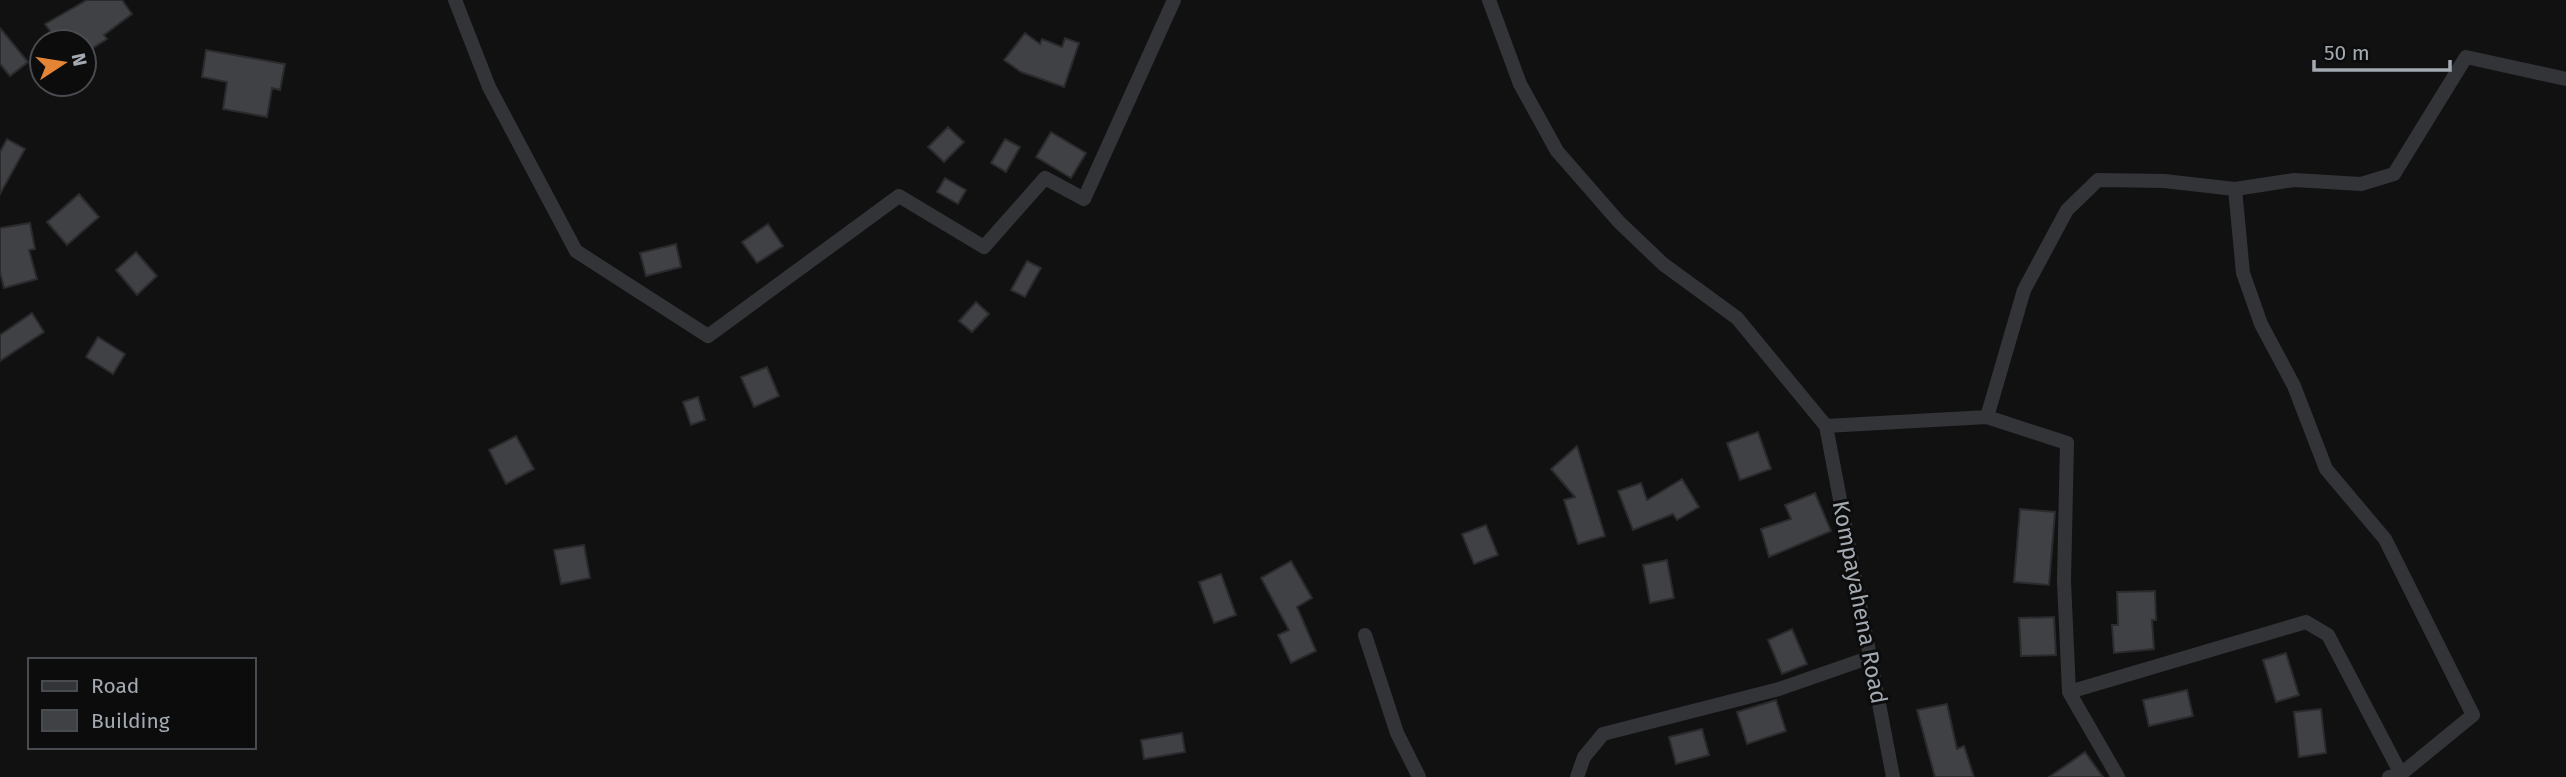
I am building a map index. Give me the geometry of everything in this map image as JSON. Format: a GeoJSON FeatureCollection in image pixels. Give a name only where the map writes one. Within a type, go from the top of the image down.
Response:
{"type":"FeatureCollection","features":[{"type":"Feature","properties":{"kind":"street"},"geometry":{"type":"LineString","coordinates":[[455,0],[489,87],[576,251],[708,336],[899,196],[984,247],[1045,178],[1084,199],[1174,0]]}},
{"type":"Feature","properties":{"kind":"street","name":"Kompayahena Road"},"geometry":{"type":"LineString","coordinates":[[1489,0],[1520,84],[1557,151],[1619,222],[1663,264],[1737,318],[1826,426],[1893,777]]}},
{"type":"Feature","properties":{"kind":"street"},"geometry":{"type":"LineString","coordinates":[[1987,417],[2024,290],[2067,210],[2098,180],[2164,181],[2235,189],[2294,180],[2361,184],[2394,174],[2466,57],[2566,79]]}},
{"type":"Feature","properties":{"kind":"street"},"geometry":{"type":"LineString","coordinates":[[2069,692],[2306,622],[2328,635],[2395,775],[2473,715],[2385,539],[2326,469],[2294,386],[2261,324],[2243,273],[2235,189]]}},
{"type":"Feature","properties":{"kind":"street"},"geometry":{"type":"LineString","coordinates":[[1826,426],[1987,417],[2067,443],[2064,581],[2069,692],[2118,777]]}},
{"type":"Feature","properties":{"kind":"street"},"geometry":{"type":"LineString","coordinates":[[1365,635],[1397,733],[1419,777]]}},
{"type":"Feature","properties":{"kind":"street"},"geometry":{"type":"LineString","coordinates":[[1577,777],[1584,757],[1603,734],[1779,689],[1871,657]]}},
{"type":"Feature","properties":{"kind":"building"},"geometry":{"type":"Polygon","coordinates":[[[87,0],[122,0],[132,14],[104,35],[107,39],[98,45],[98,28],[48,28],[45,24],[87,0]]]}},
{"type":"Feature","properties":{"kind":"building"},"geometry":{"type":"Polygon","coordinates":[[[0,28],[28,62],[10,76],[0,64],[0,28]]]}},
{"type":"Feature","properties":{"kind":"building"},"geometry":{"type":"Polygon","coordinates":[[[1025,33],[1040,44],[1042,39],[1062,47],[1065,38],[1079,43],[1064,87],[1021,72],[1004,60],[1025,33]]]}},
{"type":"Feature","properties":{"kind":"building"},"geometry":{"type":"Polygon","coordinates":[[[206,50],[285,64],[280,90],[272,88],[267,117],[223,109],[227,82],[202,77],[206,50]]]}},
{"type":"Feature","properties":{"kind":"building"},"geometry":{"type":"Polygon","coordinates":[[[948,127],[964,142],[944,162],[928,147],[948,127]]]}},
{"type":"Feature","properties":{"kind":"building"},"geometry":{"type":"Polygon","coordinates":[[[1051,132],[1086,153],[1071,178],[1036,157],[1051,132]]]}},
{"type":"Feature","properties":{"kind":"building"},"geometry":{"type":"Polygon","coordinates":[[[7,139],[25,149],[0,194],[0,152],[7,139]]]}},
{"type":"Feature","properties":{"kind":"building"},"geometry":{"type":"Polygon","coordinates":[[[1005,139],[1020,147],[1006,172],[991,163],[1005,139]]]}},
{"type":"Feature","properties":{"kind":"building"},"geometry":{"type":"Polygon","coordinates":[[[945,178],[966,190],[958,204],[937,192],[945,178]]]}},
{"type":"Feature","properties":{"kind":"building"},"geometry":{"type":"Polygon","coordinates":[[[79,194],[99,217],[67,245],[47,222],[79,194]]]}},
{"type":"Feature","properties":{"kind":"building"},"geometry":{"type":"Polygon","coordinates":[[[30,223],[35,249],[29,250],[37,279],[4,288],[0,272],[0,228],[30,223]]]}},
{"type":"Feature","properties":{"kind":"building"},"geometry":{"type":"Polygon","coordinates":[[[768,224],[783,246],[757,263],[742,242],[768,224]]]}},
{"type":"Feature","properties":{"kind":"building"},"geometry":{"type":"Polygon","coordinates":[[[676,244],[681,267],[646,276],[640,253],[676,244]]]}},
{"type":"Feature","properties":{"kind":"building"},"geometry":{"type":"Polygon","coordinates":[[[136,252],[157,276],[137,295],[116,270],[136,252]]]}},
{"type":"Feature","properties":{"kind":"building"},"geometry":{"type":"Polygon","coordinates":[[[1027,261],[1041,268],[1025,297],[1011,290],[1027,261]]]}},
{"type":"Feature","properties":{"kind":"building"},"geometry":{"type":"Polygon","coordinates":[[[976,302],[989,314],[972,332],[959,321],[976,302]]]}},
{"type":"Feature","properties":{"kind":"building"},"geometry":{"type":"Polygon","coordinates":[[[32,313],[44,332],[0,361],[0,335],[32,313]]]}},
{"type":"Feature","properties":{"kind":"building"},"geometry":{"type":"Polygon","coordinates":[[[98,337],[125,354],[113,374],[86,357],[98,337]]]}},
{"type":"Feature","properties":{"kind":"building"},"geometry":{"type":"Polygon","coordinates":[[[767,367],[779,396],[754,407],[741,377],[767,367]]]}},
{"type":"Feature","properties":{"kind":"building"},"geometry":{"type":"Polygon","coordinates":[[[698,397],[705,420],[691,425],[683,402],[698,397]]]}},
{"type":"Feature","properties":{"kind":"building"},"geometry":{"type":"Polygon","coordinates":[[[1758,432],[1771,469],[1740,480],[1727,443],[1758,432]]]}},
{"type":"Feature","properties":{"kind":"building"},"geometry":{"type":"Polygon","coordinates":[[[516,436],[534,469],[506,484],[489,450],[516,436]]]}},
{"type":"Feature","properties":{"kind":"building"},"geometry":{"type":"Polygon","coordinates":[[[1577,446],[1605,536],[1578,544],[1564,500],[1575,497],[1551,469],[1577,446]]]}},
{"type":"Feature","properties":{"kind":"building"},"geometry":{"type":"Polygon","coordinates":[[[1682,479],[1699,507],[1677,520],[1673,514],[1633,530],[1618,491],[1641,483],[1647,500],[1682,479]]]}},
{"type":"Feature","properties":{"kind":"building"},"geometry":{"type":"Polygon","coordinates":[[[1815,493],[1831,531],[1769,557],[1761,529],[1791,519],[1785,505],[1815,493]]]}},
{"type":"Feature","properties":{"kind":"building"},"geometry":{"type":"Polygon","coordinates":[[[2020,509],[2055,512],[2049,585],[2014,582],[2020,509]]]}},
{"type":"Feature","properties":{"kind":"building"},"geometry":{"type":"Polygon","coordinates":[[[1486,525],[1498,555],[1474,564],[1462,534],[1486,525]]]}},
{"type":"Feature","properties":{"kind":"building"},"geometry":{"type":"Polygon","coordinates":[[[584,545],[590,578],[561,584],[554,550],[584,545]]]}},
{"type":"Feature","properties":{"kind":"building"},"geometry":{"type":"Polygon","coordinates":[[[1667,560],[1674,598],[1650,603],[1643,565],[1667,560]]]}},
{"type":"Feature","properties":{"kind":"building"},"geometry":{"type":"Polygon","coordinates":[[[1291,561],[1312,598],[1297,607],[1316,651],[1291,663],[1278,635],[1289,630],[1261,578],[1291,561]]]}},
{"type":"Feature","properties":{"kind":"building"},"geometry":{"type":"Polygon","coordinates":[[[1221,574],[1236,615],[1214,623],[1199,582],[1221,574]]]}},
{"type":"Feature","properties":{"kind":"building"},"geometry":{"type":"Polygon","coordinates":[[[2155,591],[2156,620],[2152,620],[2154,649],[2114,653],[2112,625],[2118,625],[2117,592],[2155,591]]]}},
{"type":"Feature","properties":{"kind":"building"},"geometry":{"type":"Polygon","coordinates":[[[2054,617],[2056,655],[2021,656],[2019,618],[2054,617]]]}},
{"type":"Feature","properties":{"kind":"building"},"geometry":{"type":"Polygon","coordinates":[[[1792,629],[1807,664],[1782,674],[1768,640],[1792,629]]]}},
{"type":"Feature","properties":{"kind":"building"},"geometry":{"type":"Polygon","coordinates":[[[2286,653],[2299,695],[2276,702],[2263,660],[2286,653]]]}},
{"type":"Feature","properties":{"kind":"building"},"geometry":{"type":"Polygon","coordinates":[[[2187,690],[2193,716],[2149,726],[2143,700],[2187,690]]]}},
{"type":"Feature","properties":{"kind":"building"},"geometry":{"type":"Polygon","coordinates":[[[1776,700],[1786,731],[1747,744],[1737,712],[1776,700]]]}},
{"type":"Feature","properties":{"kind":"building"},"geometry":{"type":"Polygon","coordinates":[[[1947,704],[1957,749],[1964,746],[1974,777],[1935,777],[1917,710],[1947,704]]]}},
{"type":"Feature","properties":{"kind":"building"},"geometry":{"type":"Polygon","coordinates":[[[2321,709],[2326,753],[2299,757],[2294,712],[2321,709]]]}},
{"type":"Feature","properties":{"kind":"building"},"geometry":{"type":"Polygon","coordinates":[[[1702,729],[1709,755],[1676,764],[1669,737],[1702,729]]]}},
{"type":"Feature","properties":{"kind":"building"},"geometry":{"type":"Polygon","coordinates":[[[1182,733],[1185,752],[1144,759],[1141,740],[1182,733]]]}},
{"type":"Feature","properties":{"kind":"building"},"geometry":{"type":"Polygon","coordinates":[[[2085,752],[2103,777],[2049,777],[2085,752]]]}}]}
